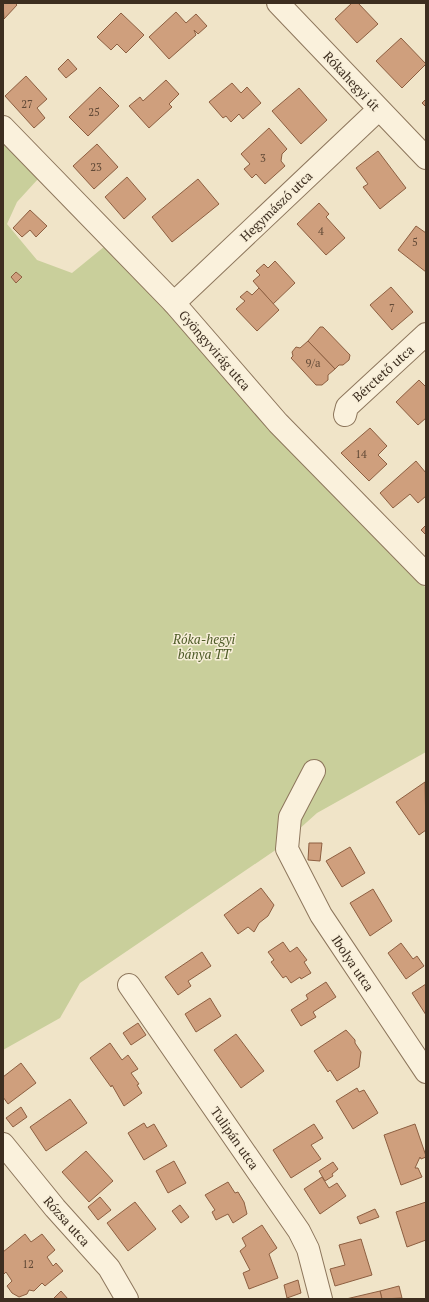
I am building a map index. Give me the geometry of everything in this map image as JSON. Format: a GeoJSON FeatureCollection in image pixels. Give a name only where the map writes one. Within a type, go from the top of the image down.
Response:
{"type":"FeatureCollection","features":[{"type":"Feature","properties":{"kind":"street","name":"Rókahegyi út"},"geometry":{"type":"LineString","coordinates":[[278,3],[378,110],[426,158]]}},
{"type":"Feature","properties":{"kind":"street","name":"Hegymászó utca"},"geometry":{"type":"LineString","coordinates":[[174,303],[378,110]]}},
{"type":"Feature","properties":{"kind":"street","name":"Gyöngyvirág utca"},"geometry":{"type":"LineString","coordinates":[[3,127],[174,303],[278,423],[426,574]]}},
{"type":"Feature","properties":{"kind":"street","name":"Bérctető utca"},"geometry":{"type":"LineString","coordinates":[[345,415],[346,407],[426,334]]}},
{"type":"Feature","properties":{"kind":"street","name":"Ibolya utca"},"geometry":{"type":"LineString","coordinates":[[314,771],[290,817],[287,849],[321,915],[426,1072]]}},
{"type":"Feature","properties":{"kind":"street","name":"Tulipán utca"},"geometry":{"type":"LineString","coordinates":[[129,985],[299,1231],[308,1249],[321,1299]]}},
{"type":"Feature","properties":{"kind":"street","name":"Rózsa utca"},"geometry":{"type":"LineString","coordinates":[[3,1144],[55,1208],[109,1268],[127,1299]]}},
{"type":"Feature","properties":{"kind":"green space","name":"Róka-hegyi bánya TT"},"geometry":{"type":"Polygon","coordinates":[[[3,144],[38,179],[17,202],[7,224],[37,260],[72,273],[110,242],[287,443],[426,588],[426,752],[317,813],[277,849],[80,983],[60,1018],[3,1050],[3,144]]]}},
{"type":"Feature","properties":{"kind":"building"},"geometry":{"type":"Polygon","coordinates":[[[3,3],[15,3],[17,5],[4,19],[3,3]]]}},
{"type":"Feature","properties":{"kind":"building"},"geometry":{"type":"Polygon","coordinates":[[[352,3],[358,3],[378,24],[357,43],[335,19],[352,3]]]}},
{"type":"Feature","properties":{"kind":"building"},"geometry":{"type":"Polygon","coordinates":[[[176,12],[186,23],[196,14],[207,26],[198,34],[194,30],[196,35],[169,59],[149,37],[176,12]]]}},
{"type":"Feature","properties":{"kind":"building"},"geometry":{"type":"Polygon","coordinates":[[[121,13],[144,35],[126,53],[117,44],[111,50],[97,37],[121,13]]]}},
{"type":"Feature","properties":{"kind":"building"},"geometry":{"type":"Polygon","coordinates":[[[401,38],[426,64],[402,88],[376,61],[401,38]]]}},
{"type":"Feature","properties":{"kind":"building"},"geometry":{"type":"Polygon","coordinates":[[[68,59],[77,69],[66,78],[58,69],[68,59]]]}},
{"type":"Feature","properties":{"kind":"building"},"geometry":{"type":"Polygon","coordinates":[[[26,76],[47,99],[37,108],[45,118],[34,128],[5,96],[26,76]]]}},
{"type":"Feature","properties":{"kind":"building"},"geometry":{"type":"Polygon","coordinates":[[[166,80],[179,94],[169,104],[172,107],[149,128],[129,106],[140,97],[143,101],[166,80]]]}},
{"type":"Feature","properties":{"kind":"building"},"geometry":{"type":"Polygon","coordinates":[[[232,83],[241,93],[247,87],[261,103],[243,119],[239,114],[231,122],[226,116],[223,118],[209,102],[232,83]]]}},
{"type":"Feature","properties":{"kind":"building"},"geometry":{"type":"Polygon","coordinates":[[[100,87],[119,106],[88,136],[69,117],[100,87]]]}},
{"type":"Feature","properties":{"kind":"building"},"geometry":{"type":"Polygon","coordinates":[[[299,88],[327,120],[301,144],[272,111],[299,88]]]}},
{"type":"Feature","properties":{"kind":"building"},"geometry":{"type":"Polygon","coordinates":[[[426,99],[426,107],[422,103],[426,99]]]}},
{"type":"Feature","properties":{"kind":"building"},"geometry":{"type":"Polygon","coordinates":[[[269,128],[287,149],[282,154],[281,161],[285,166],[265,184],[256,174],[252,178],[244,169],[250,164],[241,154],[269,128]]]}},
{"type":"Feature","properties":{"kind":"building"},"geometry":{"type":"Polygon","coordinates":[[[97,144],[118,167],[94,189],[73,166],[97,144]]]}},
{"type":"Feature","properties":{"kind":"building"},"geometry":{"type":"Polygon","coordinates":[[[378,151],[406,188],[380,209],[363,187],[368,184],[356,168],[378,151]]]}},
{"type":"Feature","properties":{"kind":"building"},"geometry":{"type":"Polygon","coordinates":[[[127,177],[146,199],[124,219],[105,197],[127,177]]]}},
{"type":"Feature","properties":{"kind":"building"},"geometry":{"type":"Polygon","coordinates":[[[198,179],[219,204],[172,242],[152,217],[198,179]]]}},
{"type":"Feature","properties":{"kind":"building"},"geometry":{"type":"Polygon","coordinates":[[[319,203],[329,214],[326,217],[345,238],[326,255],[297,224],[319,203]]]}},
{"type":"Feature","properties":{"kind":"building"},"geometry":{"type":"Polygon","coordinates":[[[30,210],[47,226],[36,237],[30,230],[22,237],[13,228],[30,210]]]}},
{"type":"Feature","properties":{"kind":"building"},"geometry":{"type":"Polygon","coordinates":[[[416,226],[426,233],[426,272],[398,250],[416,226]]]}},
{"type":"Feature","properties":{"kind":"building"},"geometry":{"type":"Polygon","coordinates":[[[275,261],[295,283],[273,304],[253,281],[260,275],[256,271],[264,264],[268,268],[275,261]]]}},
{"type":"Feature","properties":{"kind":"building"},"geometry":{"type":"Polygon","coordinates":[[[16,272],[22,277],[16,283],[11,277],[16,272]]]}},
{"type":"Feature","properties":{"kind":"building"},"geometry":{"type":"Polygon","coordinates":[[[391,287],[413,312],[392,330],[370,305],[391,287]]]}},
{"type":"Feature","properties":{"kind":"building"},"geometry":{"type":"Polygon","coordinates":[[[259,288],[279,310],[257,331],[236,309],[245,301],[240,297],[247,291],[252,295],[259,288]]]}},
{"type":"Feature","properties":{"kind":"building"},"geometry":{"type":"Polygon","coordinates":[[[320,327],[323,327],[350,355],[349,360],[343,365],[339,365],[335,369],[308,341],[320,327]]]}},
{"type":"Feature","properties":{"kind":"building"},"geometry":{"type":"Polygon","coordinates":[[[308,341],[335,369],[328,375],[328,380],[322,385],[316,385],[291,358],[293,356],[292,352],[296,347],[300,348],[308,341]]]}},
{"type":"Feature","properties":{"kind":"building"},"geometry":{"type":"Polygon","coordinates":[[[419,380],[426,387],[426,418],[418,425],[396,402],[419,380]]]}},
{"type":"Feature","properties":{"kind":"building"},"geometry":{"type":"Polygon","coordinates":[[[370,428],[387,446],[378,455],[387,464],[369,481],[341,453],[370,428]]]}},
{"type":"Feature","properties":{"kind":"building"},"geometry":{"type":"Polygon","coordinates":[[[416,461],[426,473],[426,496],[418,503],[410,494],[393,508],[380,493],[416,461]]]}},
{"type":"Feature","properties":{"kind":"building"},"geometry":{"type":"Polygon","coordinates":[[[426,525],[426,535],[421,530],[426,525]]]}},
{"type":"Feature","properties":{"kind":"building"},"geometry":{"type":"Polygon","coordinates":[[[425,782],[426,830],[419,835],[396,802],[425,782]]]}},
{"type":"Feature","properties":{"kind":"building"},"geometry":{"type":"Polygon","coordinates":[[[309,843],[322,843],[320,861],[308,860],[309,843]]]}},
{"type":"Feature","properties":{"kind":"building"},"geometry":{"type":"Polygon","coordinates":[[[350,847],[365,873],[342,887],[326,861],[350,847]]]}},
{"type":"Feature","properties":{"kind":"building"},"geometry":{"type":"Polygon","coordinates":[[[261,888],[274,905],[268,916],[259,923],[254,932],[248,927],[238,934],[224,915],[261,888]]]}},
{"type":"Feature","properties":{"kind":"building"},"geometry":{"type":"Polygon","coordinates":[[[373,889],[392,921],[370,936],[350,903],[373,889]]]}},
{"type":"Feature","properties":{"kind":"building"},"geometry":{"type":"Polygon","coordinates":[[[283,942],[290,952],[297,947],[307,960],[304,962],[311,973],[301,979],[300,977],[291,983],[286,976],[283,978],[271,962],[274,960],[268,952],[283,942]]]}},
{"type":"Feature","properties":{"kind":"building"},"geometry":{"type":"Polygon","coordinates":[[[401,943],[413,959],[417,956],[424,966],[406,979],[388,953],[401,943]]]}},
{"type":"Feature","properties":{"kind":"building"},"geometry":{"type":"Polygon","coordinates":[[[202,952],[211,966],[188,981],[191,986],[178,995],[165,977],[202,952]]]}},
{"type":"Feature","properties":{"kind":"building"},"geometry":{"type":"Polygon","coordinates":[[[326,982],[336,997],[313,1012],[316,1017],[301,1026],[291,1010],[308,999],[306,995],[326,982]]]}},
{"type":"Feature","properties":{"kind":"building"},"geometry":{"type":"Polygon","coordinates":[[[426,984],[426,1015],[412,993],[426,984]]]}},
{"type":"Feature","properties":{"kind":"building"},"geometry":{"type":"Polygon","coordinates":[[[210,998],[221,1016],[196,1032],[185,1014],[210,998]]]}},
{"type":"Feature","properties":{"kind":"building"},"geometry":{"type":"Polygon","coordinates":[[[138,1023],[146,1035],[131,1045],[123,1033],[138,1023]]]}},
{"type":"Feature","properties":{"kind":"building"},"geometry":{"type":"Polygon","coordinates":[[[346,1030],[355,1040],[355,1043],[361,1052],[359,1067],[337,1081],[330,1070],[328,1072],[314,1051],[346,1030]]]}},
{"type":"Feature","properties":{"kind":"building"},"geometry":{"type":"Polygon","coordinates":[[[236,1034],[264,1071],[241,1088],[214,1050],[236,1034]]]}},
{"type":"Feature","properties":{"kind":"building"},"geometry":{"type":"Polygon","coordinates":[[[110,1043],[122,1060],[128,1055],[138,1069],[131,1073],[139,1084],[137,1085],[142,1093],[124,1106],[112,1085],[111,1087],[90,1058],[110,1043]]]}},
{"type":"Feature","properties":{"kind":"building"},"geometry":{"type":"Polygon","coordinates":[[[21,1063],[36,1083],[8,1104],[3,1097],[3,1077],[21,1063]]]}},
{"type":"Feature","properties":{"kind":"building"},"geometry":{"type":"Polygon","coordinates":[[[357,1088],[359,1092],[364,1090],[378,1113],[353,1129],[336,1101],[357,1088]]]}},
{"type":"Feature","properties":{"kind":"building"},"geometry":{"type":"Polygon","coordinates":[[[70,1099],[87,1123],[46,1151],[30,1127],[70,1099]]]}},
{"type":"Feature","properties":{"kind":"building"},"geometry":{"type":"Polygon","coordinates":[[[21,1107],[27,1117],[13,1127],[6,1118],[21,1107]]]}},
{"type":"Feature","properties":{"kind":"building"},"geometry":{"type":"Polygon","coordinates":[[[144,1123],[147,1128],[154,1124],[167,1146],[144,1160],[128,1133],[144,1123]]]}},
{"type":"Feature","properties":{"kind":"building"},"geometry":{"type":"Polygon","coordinates":[[[314,1124],[323,1138],[311,1145],[321,1159],[291,1178],[273,1150],[314,1124]]]}},
{"type":"Feature","properties":{"kind":"building"},"geometry":{"type":"Polygon","coordinates":[[[415,1124],[426,1156],[421,1159],[420,1157],[415,1168],[418,1168],[422,1177],[401,1185],[384,1135],[415,1124]]]}},
{"type":"Feature","properties":{"kind":"building"},"geometry":{"type":"Polygon","coordinates":[[[86,1151],[113,1181],[89,1202],[62,1172],[86,1151]]]}},
{"type":"Feature","properties":{"kind":"building"},"geometry":{"type":"Polygon","coordinates":[[[174,1161],[186,1183],[168,1193],[156,1171],[174,1161]]]}},
{"type":"Feature","properties":{"kind":"building"},"geometry":{"type":"Polygon","coordinates":[[[333,1162],[338,1169],[332,1174],[333,1176],[325,1181],[319,1171],[333,1162]]]}},
{"type":"Feature","properties":{"kind":"building"},"geometry":{"type":"Polygon","coordinates":[[[322,1177],[329,1188],[337,1183],[346,1196],[320,1214],[304,1189],[322,1177]]]}},
{"type":"Feature","properties":{"kind":"building"},"geometry":{"type":"Polygon","coordinates":[[[228,1182],[235,1193],[238,1192],[244,1202],[247,1214],[233,1223],[228,1214],[216,1220],[212,1212],[215,1210],[205,1195],[228,1182]]]}},
{"type":"Feature","properties":{"kind":"building"},"geometry":{"type":"Polygon","coordinates":[[[100,1197],[111,1210],[98,1220],[88,1207],[100,1197]]]}},
{"type":"Feature","properties":{"kind":"building"},"geometry":{"type":"Polygon","coordinates":[[[135,1202],[156,1229],[128,1251],[107,1223],[135,1202]]]}},
{"type":"Feature","properties":{"kind":"building"},"geometry":{"type":"Polygon","coordinates":[[[426,1202],[426,1240],[407,1247],[396,1212],[426,1202]]]}},
{"type":"Feature","properties":{"kind":"building"},"geometry":{"type":"Polygon","coordinates":[[[180,1205],[189,1217],[181,1223],[172,1211],[180,1205]]]}},
{"type":"Feature","properties":{"kind":"building"},"geometry":{"type":"Polygon","coordinates":[[[375,1209],[379,1217],[360,1224],[357,1217],[375,1209]]]}},
{"type":"Feature","properties":{"kind":"building"},"geometry":{"type":"Polygon","coordinates":[[[262,1225],[277,1248],[269,1254],[278,1278],[249,1289],[243,1273],[250,1270],[240,1251],[246,1246],[242,1238],[262,1225]]]}},
{"type":"Feature","properties":{"kind":"building"},"geometry":{"type":"Polygon","coordinates":[[[25,1234],[31,1242],[42,1234],[55,1250],[47,1257],[53,1266],[56,1263],[63,1271],[45,1286],[42,1283],[34,1291],[29,1290],[27,1294],[19,1297],[12,1293],[7,1286],[12,1281],[6,1272],[3,1275],[3,1252],[25,1234]]]}},
{"type":"Feature","properties":{"kind":"building"},"geometry":{"type":"Polygon","coordinates":[[[361,1239],[372,1275],[335,1286],[330,1269],[345,1265],[339,1245],[361,1239]]]}},
{"type":"Feature","properties":{"kind":"building"},"geometry":{"type":"Polygon","coordinates":[[[298,1280],[301,1293],[287,1298],[284,1285],[298,1280]]]}},
{"type":"Feature","properties":{"kind":"building"},"geometry":{"type":"Polygon","coordinates":[[[399,1286],[402,1298],[382,1299],[380,1291],[399,1286]]]}},
{"type":"Feature","properties":{"kind":"building"},"geometry":{"type":"Polygon","coordinates":[[[61,1291],[68,1299],[53,1299],[61,1291]]]}},
{"type":"Feature","properties":{"kind":"building"},"geometry":{"type":"Polygon","coordinates":[[[380,1291],[382,1299],[346,1299],[380,1291]]]}}]}
